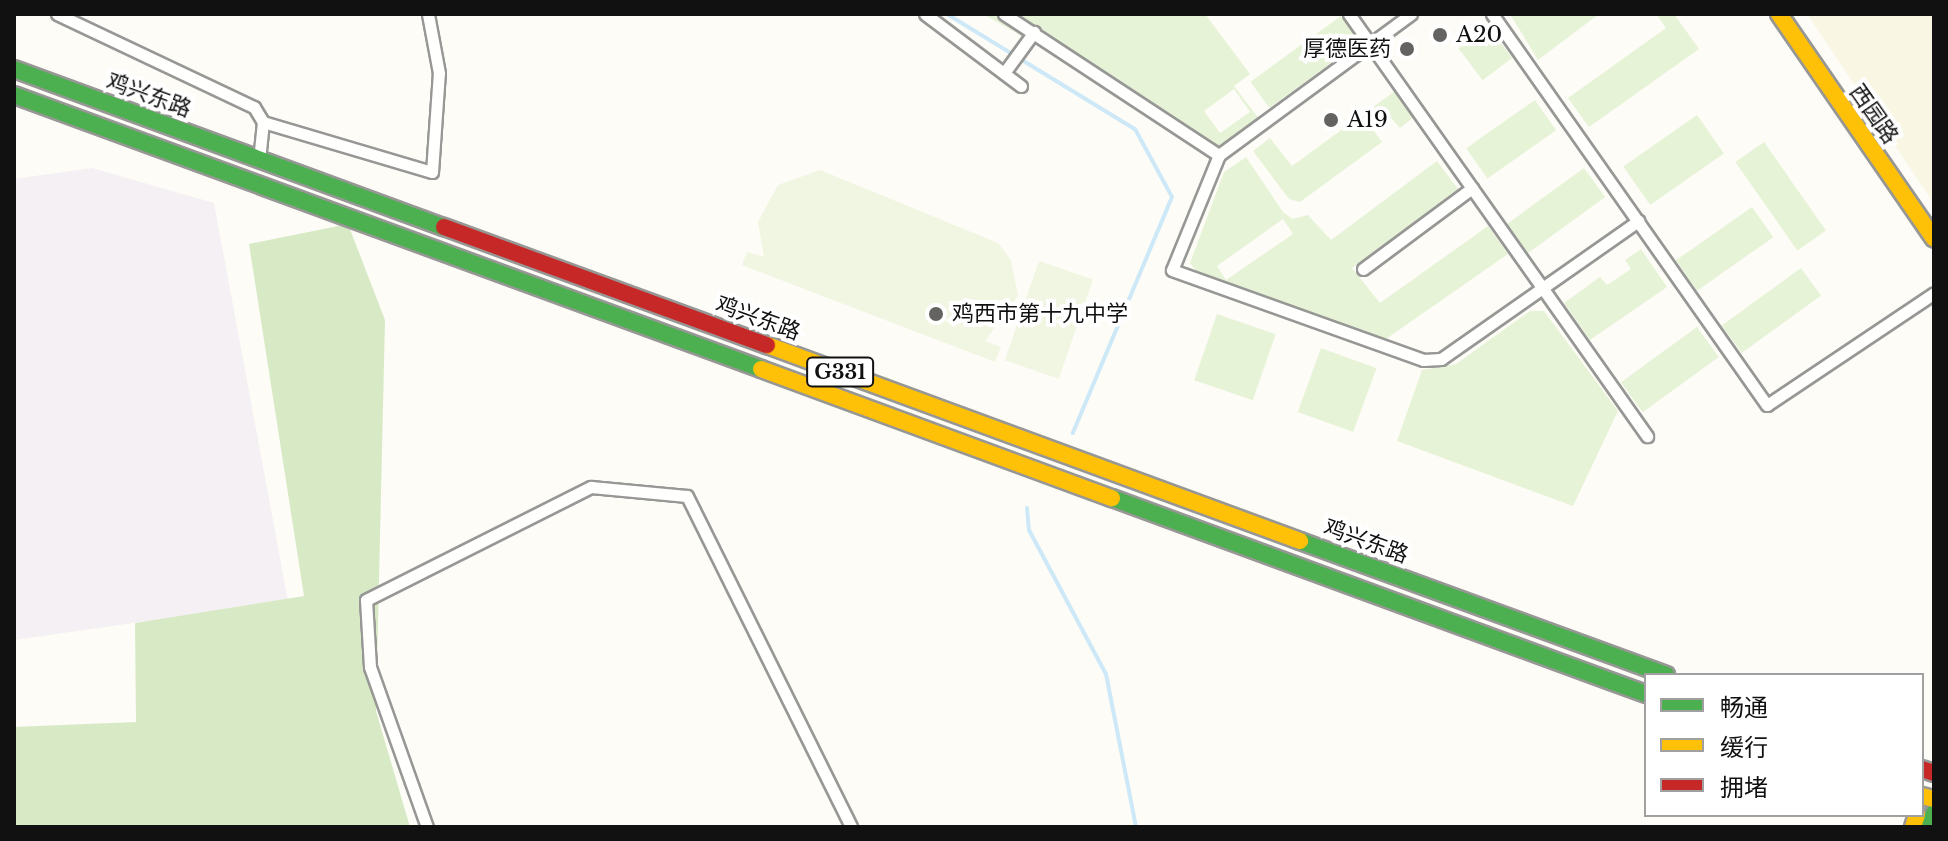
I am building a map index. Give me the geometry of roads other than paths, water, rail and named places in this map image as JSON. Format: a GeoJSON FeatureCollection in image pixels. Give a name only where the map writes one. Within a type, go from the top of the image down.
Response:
{"type":"FeatureCollection","features":[{"type":"Feature","properties":{"kind":"main road","name":"西园路"},"geometry":{"type":"LineString","coordinates":[[1779,14],[1934,239]]}},
{"type":"Feature","properties":{"kind":"main road","name":"鸡兴东路"},"geometry":{"type":"LineString","coordinates":[[14,69],[1661,673]]}},
{"type":"Feature","properties":{"kind":"main road","name":"G331"},"geometry":{"type":"LineString","coordinates":[[14,95],[1644,693]]}},
{"type":"Feature","properties":{"kind":"main road"},"geometry":{"type":"LineString","coordinates":[[1926,799],[1934,772]]}},
{"type":"Feature","properties":{"kind":"main road"},"geometry":{"type":"LineString","coordinates":[[1929,827],[1934,813]]}},
{"type":"Feature","properties":{"kind":"street"},"geometry":{"type":"LineString","coordinates":[[57,14],[231,92],[263,122],[432,172],[439,88],[428,14]]}},
{"type":"Feature","properties":{"kind":"street"},"geometry":{"type":"LineString","coordinates":[[925,14],[1021,86]]}},
{"type":"Feature","properties":{"kind":"street"},"geometry":{"type":"LineString","coordinates":[[1004,14],[1219,155]]}},
{"type":"Feature","properties":{"kind":"street"},"geometry":{"type":"LineString","coordinates":[[1349,14],[1647,436]]}},
{"type":"Feature","properties":{"kind":"street"},"geometry":{"type":"LineString","coordinates":[[1411,14],[1219,155],[1172,270],[1423,360],[1441,359],[1638,221]]}},
{"type":"Feature","properties":{"kind":"street"},"geometry":{"type":"LineString","coordinates":[[1492,14],[1767,405],[1934,293]]}},
{"type":"Feature","properties":{"kind":"street"},"geometry":{"type":"LineString","coordinates":[[1004,73],[1034,32]]}},
{"type":"Feature","properties":{"kind":"street"},"geometry":{"type":"LineString","coordinates":[[259,158],[263,122]]}},
{"type":"Feature","properties":{"kind":"street"},"geometry":{"type":"LineString","coordinates":[[1363,269],[1472,188]]}},
{"type":"Feature","properties":{"kind":"street"},"geometry":{"type":"LineString","coordinates":[[427,827],[370,667],[366,600],[591,487],[687,496],[851,827]]}},
{"type":"Feature","properties":{"kind":"waterway"},"geometry":{"type":"LineString","coordinates":[[947,14],[1135,129],[1172,197],[1073,433]]}},
{"type":"Feature","properties":{"kind":"waterway"},"geometry":{"type":"LineString","coordinates":[[1027,508],[1029,530],[1106,674],[1136,827]]}},
{"type":"Feature","properties":{"kind":"place","name":"A20"},"geometry":{"type":"Point","coordinates":[1440,35]}},
{"type":"Feature","properties":{"kind":"place","name":"厚德医药"},"geometry":{"type":"Point","coordinates":[1407,49]}},
{"type":"Feature","properties":{"kind":"place","name":"A19"},"geometry":{"type":"Point","coordinates":[1331,120]}},
{"type":"Feature","properties":{"kind":"place","name":"鸡西市第十九中学"},"geometry":{"type":"Point","coordinates":[936,314]}}]}
